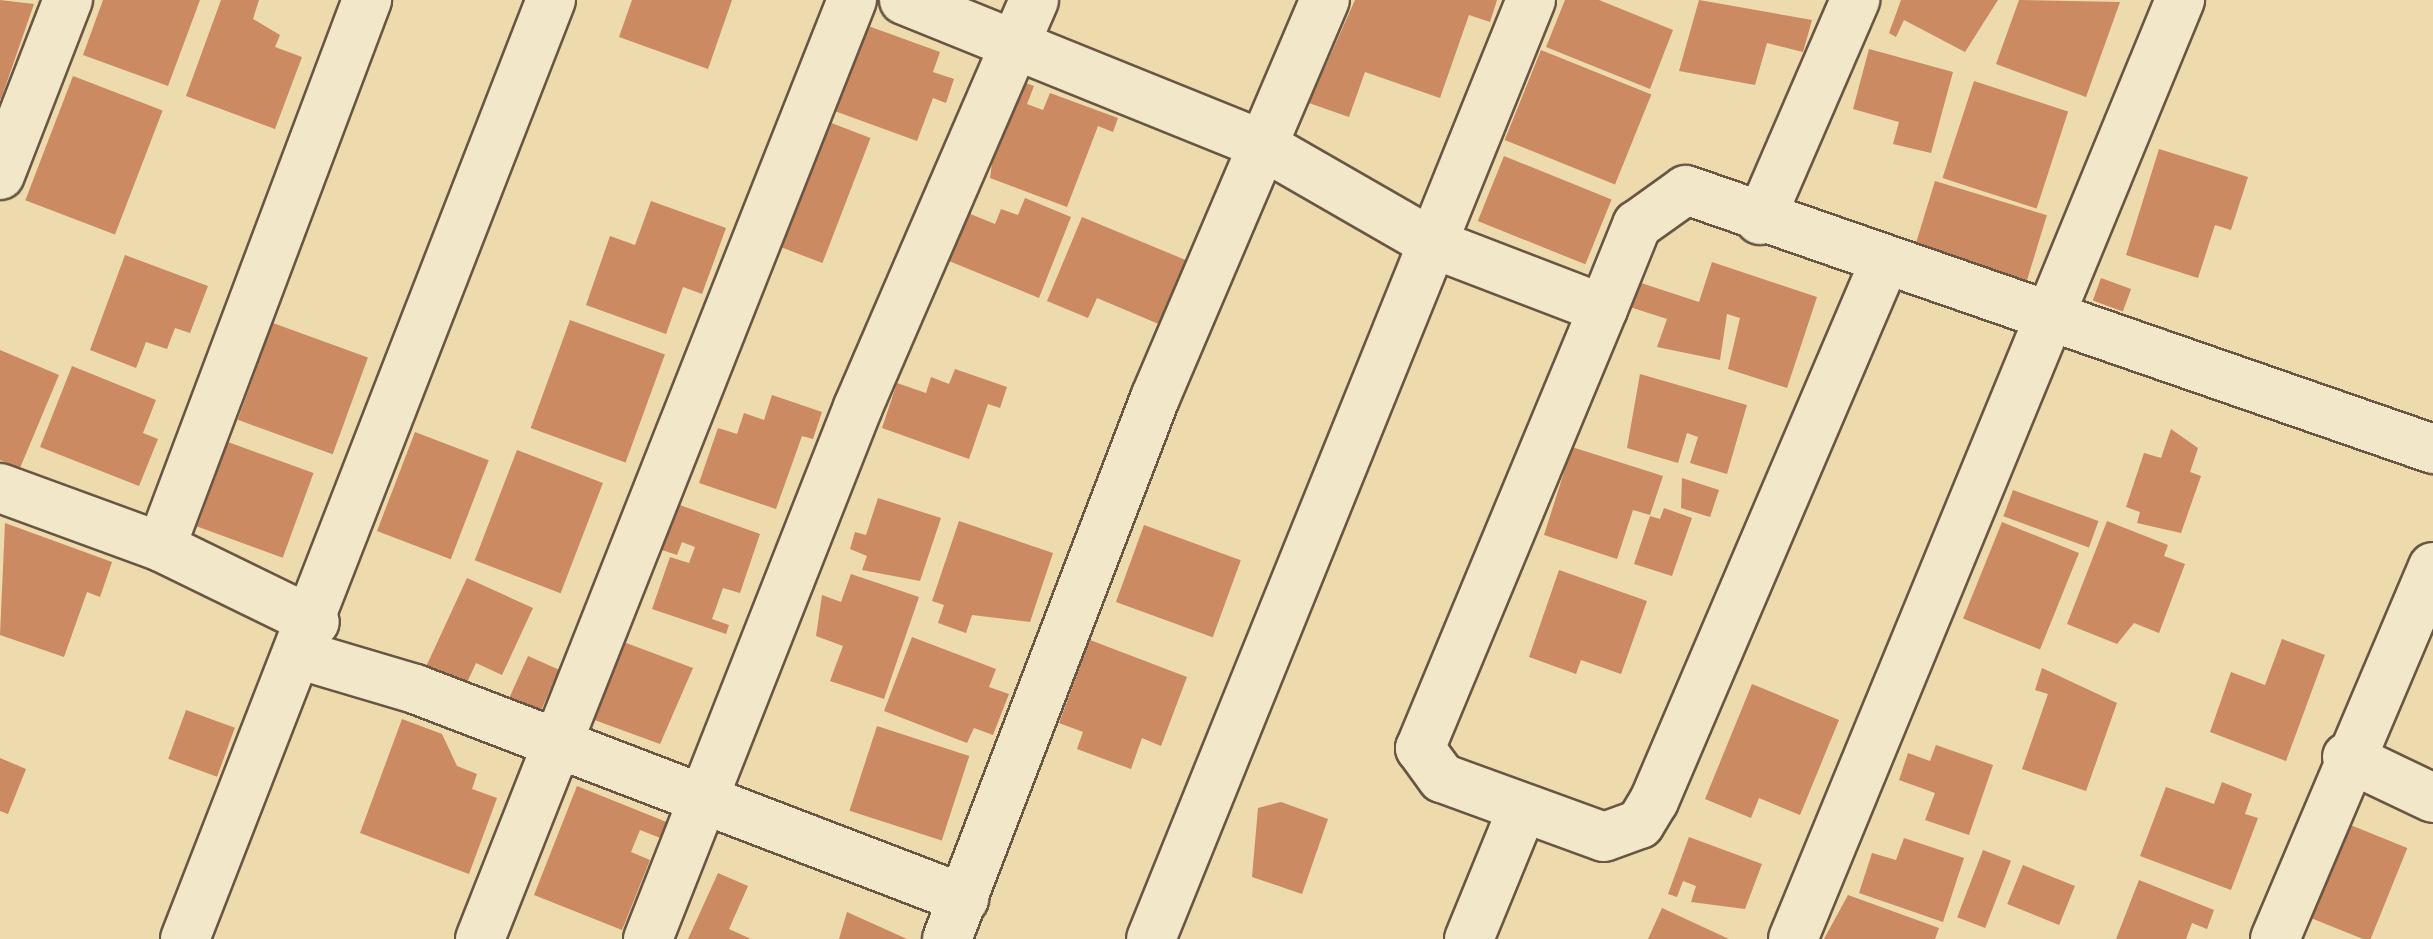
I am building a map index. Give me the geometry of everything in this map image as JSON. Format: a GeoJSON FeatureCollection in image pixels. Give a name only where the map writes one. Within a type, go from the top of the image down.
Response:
{"type":"FeatureCollection","features":[{"type":"Feature","properties":{"kind":"street"},"geometry":{"type":"LineString","coordinates":[[0,176],[68,0]]}},
{"type":"Feature","properties":{"kind":"street"},"geometry":{"type":"LineString","coordinates":[[161,547],[367,0]]}},
{"type":"Feature","properties":{"kind":"street"},"geometry":{"type":"LineString","coordinates":[[185,939],[308,638],[551,0]]}},
{"type":"Feature","properties":{"kind":"street"},"geometry":{"type":"LineString","coordinates":[[480,939],[852,0]]}},
{"type":"Feature","properties":{"kind":"street"},"geometry":{"type":"LineString","coordinates":[[904,0],[1026,21],[1260,144],[1434,244],[1603,309]]}},
{"type":"Feature","properties":{"kind":"street"},"geometry":{"type":"LineString","coordinates":[[0,488],[161,547],[308,638],[703,802],[955,919],[1260,144],[1326,0]]}},
{"type":"Feature","properties":{"kind":"street"},"geometry":{"type":"LineString","coordinates":[[1151,939],[1531,0]]}},
{"type":"Feature","properties":{"kind":"street"},"geometry":{"type":"LineString","coordinates":[[1760,220],[1855,0]]}},
{"type":"Feature","properties":{"kind":"street"},"geometry":{"type":"LineString","coordinates":[[1793,939],[2180,0]]}},
{"type":"Feature","properties":{"kind":"street"},"geometry":{"type":"LineString","coordinates":[[648,939],[858,407],[1026,21]]}},
{"type":"Feature","properties":{"kind":"street"},"geometry":{"type":"LineString","coordinates":[[1884,263],[1640,824],[1604,837],[1442,778],[1420,748],[1636,225],[1668,195],[1686,190],[1884,263],[2050,309],[2433,449]]}},
{"type":"Feature","properties":{"kind":"street"},"geometry":{"type":"LineString","coordinates":[[2275,939],[2347,757],[2433,567]]}},
{"type":"Feature","properties":{"kind":"street"},"geometry":{"type":"LineString","coordinates":[[2347,757],[2433,798]]}},
{"type":"Feature","properties":{"kind":"street"},"geometry":{"type":"LineString","coordinates":[[1469,939],[1522,810]]}},
{"type":"Feature","properties":{"kind":"building"},"geometry":{"type":"Polygon","coordinates":[[[0,0],[34,4],[1,99],[0,99],[0,0]]]}},
{"type":"Feature","properties":{"kind":"building"},"geometry":{"type":"Polygon","coordinates":[[[103,0],[200,0],[168,86],[83,55],[103,0]]]}},
{"type":"Feature","properties":{"kind":"building"},"geometry":{"type":"Polygon","coordinates":[[[221,0],[259,0],[253,19],[280,35],[275,47],[302,57],[275,129],[186,96],[221,0]]]}},
{"type":"Feature","properties":{"kind":"building"},"geometry":{"type":"Polygon","coordinates":[[[632,0],[732,0],[708,69],[619,37],[632,0]]]}},
{"type":"Feature","properties":{"kind":"building"},"geometry":{"type":"Polygon","coordinates":[[[1355,0],[1497,0],[1490,22],[1469,15],[1440,98],[1365,72],[1349,117],[1309,103],[1355,0]]]}},
{"type":"Feature","properties":{"kind":"building"},"geometry":{"type":"Polygon","coordinates":[[[1565,0],[1599,0],[1673,30],[1650,89],[1546,47],[1565,0]]]}},
{"type":"Feature","properties":{"kind":"building"},"geometry":{"type":"Polygon","coordinates":[[[1699,0],[1812,20],[1803,52],[1767,43],[1755,85],[1679,71],[1699,0]]]}},
{"type":"Feature","properties":{"kind":"building"},"geometry":{"type":"Polygon","coordinates":[[[1901,0],[1998,0],[1965,52],[1904,20],[1896,37],[1889,33],[1901,0]]]}},
{"type":"Feature","properties":{"kind":"building"},"geometry":{"type":"Polygon","coordinates":[[[2019,0],[2120,2],[2086,97],[1996,64],[2019,0]]]}},
{"type":"Feature","properties":{"kind":"building"},"geometry":{"type":"Polygon","coordinates":[[[860,23],[940,52],[933,72],[954,79],[946,103],[933,98],[917,141],[829,109],[860,23]]]}},
{"type":"Feature","properties":{"kind":"building"},"geometry":{"type":"Polygon","coordinates":[[[1869,49],[1953,72],[1931,153],[1893,144],[1899,122],[1853,109],[1869,49]]]}},
{"type":"Feature","properties":{"kind":"building"},"geometry":{"type":"Polygon","coordinates":[[[1541,50],[1651,95],[1615,185],[1505,140],[1541,50]]]}},
{"type":"Feature","properties":{"kind":"building"},"geometry":{"type":"Polygon","coordinates":[[[1004,75],[1034,86],[1027,104],[1043,110],[1050,93],[1118,118],[1113,132],[1098,126],[1067,207],[990,178],[1004,75]]]}},
{"type":"Feature","properties":{"kind":"building"},"geometry":{"type":"Polygon","coordinates":[[[73,76],[163,110],[115,235],[25,200],[73,76]]]}},
{"type":"Feature","properties":{"kind":"building"},"geometry":{"type":"Polygon","coordinates":[[[1974,81],[2068,112],[2037,209],[1942,178],[1974,81]]]}},
{"type":"Feature","properties":{"kind":"building"},"geometry":{"type":"Polygon","coordinates":[[[821,119],[870,138],[822,263],[773,244],[821,119]]]}},
{"type":"Feature","properties":{"kind":"building"},"geometry":{"type":"Polygon","coordinates":[[[2159,149],[2248,177],[2231,230],[2215,225],[2198,278],[2126,255],[2159,149]]]}},
{"type":"Feature","properties":{"kind":"building"},"geometry":{"type":"Polygon","coordinates":[[[1504,156],[1612,199],[1585,264],[1478,221],[1504,156]]]}},
{"type":"Feature","properties":{"kind":"building"},"geometry":{"type":"Polygon","coordinates":[[[1935,181],[2047,215],[2026,284],[1914,250],[1935,181]]]}},
{"type":"Feature","properties":{"kind":"building"},"geometry":{"type":"Polygon","coordinates":[[[1025,198],[1071,217],[1039,298],[949,261],[968,213],[995,224],[1001,209],[1018,215],[1025,198]]]}},
{"type":"Feature","properties":{"kind":"building"},"geometry":{"type":"Polygon","coordinates":[[[651,201],[726,228],[702,294],[683,287],[666,334],[586,305],[610,236],[635,245],[651,201]]]}},
{"type":"Feature","properties":{"kind":"building"},"geometry":{"type":"Polygon","coordinates":[[[1082,217],[1188,261],[1161,325],[1097,298],[1088,318],[1047,301],[1082,217]]]}},
{"type":"Feature","properties":{"kind":"building"},"geometry":{"type":"Polygon","coordinates":[[[125,255],[208,286],[190,333],[175,328],[167,349],[146,342],[136,368],[90,350],[125,255]]]}},
{"type":"Feature","properties":{"kind":"building"},"geometry":{"type":"Polygon","coordinates":[[[1712,262],[1817,297],[1787,388],[1728,369],[1740,318],[1727,314],[1720,360],[1657,347],[1667,319],[1630,307],[1638,282],[1699,302],[1712,262]]]}},
{"type":"Feature","properties":{"kind":"building"},"geometry":{"type":"Polygon","coordinates":[[[2101,278],[2131,289],[2123,311],[2093,301],[2101,278]]]}},
{"type":"Feature","properties":{"kind":"building"},"geometry":{"type":"Polygon","coordinates":[[[570,320],[665,355],[626,463],[531,428],[570,320]]]}},
{"type":"Feature","properties":{"kind":"building"},"geometry":{"type":"Polygon","coordinates":[[[273,323],[368,358],[333,454],[238,420],[273,323]]]}},
{"type":"Feature","properties":{"kind":"building"},"geometry":{"type":"Polygon","coordinates":[[[0,350],[59,375],[20,468],[0,460],[0,350]]]}},
{"type":"Feature","properties":{"kind":"building"},"geometry":{"type":"Polygon","coordinates":[[[72,366],[156,400],[143,433],[158,439],[139,486],[40,447],[72,366]]]}},
{"type":"Feature","properties":{"kind":"building"},"geometry":{"type":"Polygon","coordinates":[[[955,369],[1007,387],[1000,408],[988,404],[969,459],[882,428],[897,383],[926,393],[931,377],[949,384],[955,369]]]}},
{"type":"Feature","properties":{"kind":"building"},"geometry":{"type":"Polygon","coordinates":[[[1640,374],[1747,405],[1727,474],[1690,463],[1698,437],[1687,433],[1678,463],[1627,448],[1640,374]]]}},
{"type":"Feature","properties":{"kind":"building"},"geometry":{"type":"Polygon","coordinates":[[[772,395],[822,412],[813,439],[802,436],[776,509],[699,483],[718,428],[737,434],[744,413],[764,420],[772,395]]]}},
{"type":"Feature","properties":{"kind":"building"},"geometry":{"type":"Polygon","coordinates":[[[2171,429],[2198,448],[2190,472],[2201,476],[2181,533],[2137,523],[2140,512],[2126,507],[2144,453],[2161,458],[2171,429]]]}},
{"type":"Feature","properties":{"kind":"building"},"geometry":{"type":"Polygon","coordinates":[[[415,432],[489,460],[451,559],[377,531],[415,432]]]}},
{"type":"Feature","properties":{"kind":"building"},"geometry":{"type":"Polygon","coordinates":[[[228,442],[314,473],[283,558],[197,527],[228,442]]]}},
{"type":"Feature","properties":{"kind":"building"},"geometry":{"type":"Polygon","coordinates":[[[1572,447],[1663,476],[1650,515],[1633,510],[1617,559],[1544,535],[1572,447]]]}},
{"type":"Feature","properties":{"kind":"building"},"geometry":{"type":"Polygon","coordinates":[[[517,450],[603,483],[561,593],[475,560],[517,450]]]}},
{"type":"Feature","properties":{"kind":"building"},"geometry":{"type":"Polygon","coordinates":[[[1682,478],[1719,490],[1710,517],[1681,508],[1682,478]]]}},
{"type":"Feature","properties":{"kind":"building"},"geometry":{"type":"Polygon","coordinates":[[[2013,490],[2099,521],[2089,547],[2003,516],[2013,490]]]}},
{"type":"Feature","properties":{"kind":"building"},"geometry":{"type":"Polygon","coordinates":[[[878,498],[941,518],[920,581],[862,570],[867,556],[850,549],[855,532],[866,535],[878,498]]]}},
{"type":"Feature","properties":{"kind":"building"},"geometry":{"type":"Polygon","coordinates":[[[666,500],[760,534],[740,593],[723,588],[712,619],[729,625],[726,634],[652,609],[670,557],[689,563],[695,547],[682,542],[677,555],[650,546],[666,500]]]}},
{"type":"Feature","properties":{"kind":"building"},"geometry":{"type":"Polygon","coordinates":[[[1664,508],[1692,518],[1672,576],[1634,564],[1650,516],[1660,519],[1664,508]]]}},
{"type":"Feature","properties":{"kind":"building"},"geometry":{"type":"Polygon","coordinates":[[[959,521],[1053,553],[1030,622],[972,615],[966,633],[938,623],[944,605],[932,601],[959,521]]]}},
{"type":"Feature","properties":{"kind":"building"},"geometry":{"type":"Polygon","coordinates":[[[2107,521],[2168,545],[2164,556],[2185,564],[2159,633],[2134,623],[2117,644],[2067,624],[2107,521]]]}},
{"type":"Feature","properties":{"kind":"building"},"geometry":{"type":"Polygon","coordinates":[[[2002,522],[2079,553],[2040,650],[1963,618],[2002,522]]]}},
{"type":"Feature","properties":{"kind":"building"},"geometry":{"type":"Polygon","coordinates":[[[5,523],[112,562],[100,597],[87,592],[64,657],[0,635],[5,523]]]}},
{"type":"Feature","properties":{"kind":"building"},"geometry":{"type":"Polygon","coordinates":[[[1144,525],[1241,560],[1213,637],[1116,602],[1144,525]]]}},
{"type":"Feature","properties":{"kind":"building"},"geometry":{"type":"Polygon","coordinates":[[[1559,570],[1647,601],[1621,674],[1581,660],[1576,674],[1529,657],[1559,570]]]}},
{"type":"Feature","properties":{"kind":"building"},"geometry":{"type":"Polygon","coordinates":[[[851,574],[919,597],[884,699],[830,681],[843,646],[816,636],[822,595],[841,602],[851,574]]]}},
{"type":"Feature","properties":{"kind":"building"},"geometry":{"type":"Polygon","coordinates":[[[467,578],[533,608],[502,675],[476,663],[465,687],[425,669],[467,578]]]}},
{"type":"Feature","properties":{"kind":"building"},"geometry":{"type":"Polygon","coordinates":[[[605,635],[693,668],[660,744],[589,718],[605,635]]]}},
{"type":"Feature","properties":{"kind":"building"},"geometry":{"type":"Polygon","coordinates":[[[912,637],[996,669],[989,687],[1009,694],[993,735],[974,728],[967,743],[884,711],[912,637]]]}},
{"type":"Feature","properties":{"kind":"building"},"geometry":{"type":"Polygon","coordinates":[[[2282,639],[2325,655],[2286,761],[2210,732],[2231,672],[2265,685],[2282,639]]]}},
{"type":"Feature","properties":{"kind":"building"},"geometry":{"type":"Polygon","coordinates":[[[1090,640],[1187,677],[1161,746],[1142,738],[1131,769],[1077,749],[1083,732],[1059,723],[1090,640]]]}},
{"type":"Feature","properties":{"kind":"building"},"geometry":{"type":"Polygon","coordinates":[[[528,656],[559,670],[540,714],[508,700],[528,656]]]}},
{"type":"Feature","properties":{"kind":"building"},"geometry":{"type":"Polygon","coordinates":[[[2042,668],[2117,703],[2086,791],[2022,769],[2048,694],[2035,690],[2042,668]]]}},
{"type":"Feature","properties":{"kind":"building"},"geometry":{"type":"Polygon","coordinates":[[[1752,684],[1839,720],[1800,815],[1759,798],[1751,818],[1705,799],[1752,684]]]}},
{"type":"Feature","properties":{"kind":"building"},"geometry":{"type":"Polygon","coordinates":[[[186,710],[235,728],[217,777],[168,759],[186,710]]]}},
{"type":"Feature","properties":{"kind":"building"},"geometry":{"type":"Polygon","coordinates":[[[402,719],[442,734],[457,766],[477,774],[472,789],[497,798],[469,874],[360,833],[402,719]]]}},
{"type":"Feature","properties":{"kind":"building"},"geometry":{"type":"Polygon","coordinates":[[[877,726],[969,756],[942,841],[849,811],[877,726]]]}},
{"type":"Feature","properties":{"kind":"building"},"geometry":{"type":"Polygon","coordinates":[[[1936,745],[1993,765],[1969,835],[1925,820],[1935,793],[1899,780],[1908,753],[1930,761],[1936,745]]]}},
{"type":"Feature","properties":{"kind":"building"},"geometry":{"type":"Polygon","coordinates":[[[0,758],[26,769],[8,814],[0,811],[0,758]]]}},
{"type":"Feature","properties":{"kind":"building"},"geometry":{"type":"Polygon","coordinates":[[[2222,782],[2252,794],[2245,814],[2258,818],[2231,890],[2140,856],[2166,787],[2214,804],[2222,782]]]}},
{"type":"Feature","properties":{"kind":"building"},"geometry":{"type":"Polygon","coordinates":[[[577,786],[674,825],[668,841],[640,830],[631,852],[650,860],[622,930],[534,895],[577,786]]]}},
{"type":"Feature","properties":{"kind":"building"},"geometry":{"type":"Polygon","coordinates":[[[1281,802],[1328,819],[1302,894],[1252,877],[1258,808],[1281,802]]]}},
{"type":"Feature","properties":{"kind":"building"},"geometry":{"type":"Polygon","coordinates":[[[2348,824],[2407,848],[2371,939],[2310,918],[2348,824]]]}},
{"type":"Feature","properties":{"kind":"building"},"geometry":{"type":"Polygon","coordinates":[[[1689,837],[1762,864],[1745,909],[1691,902],[1696,886],[1683,881],[1677,897],[1668,894],[1689,837]]]}},
{"type":"Feature","properties":{"kind":"building"},"geometry":{"type":"Polygon","coordinates":[[[1904,838],[1964,858],[1943,922],[1859,893],[1872,853],[1896,860],[1904,838]]]}},
{"type":"Feature","properties":{"kind":"building"},"geometry":{"type":"Polygon","coordinates":[[[1983,850],[2011,861],[1985,928],[1957,917],[1983,850]]]}},
{"type":"Feature","properties":{"kind":"building"},"geometry":{"type":"Polygon","coordinates":[[[2023,865],[2075,886],[2059,925],[2007,904],[2023,865]]]}},
{"type":"Feature","properties":{"kind":"building"},"geometry":{"type":"Polygon","coordinates":[[[718,873],[748,886],[729,929],[751,939],[688,939],[718,873]]]}},
{"type":"Feature","properties":{"kind":"building"},"geometry":{"type":"Polygon","coordinates":[[[2139,880],[2214,910],[2207,929],[2192,923],[2186,939],[2116,939],[2139,880]]]}},
{"type":"Feature","properties":{"kind":"building"},"geometry":{"type":"Polygon","coordinates":[[[1848,895],[1939,928],[1935,939],[1824,939],[1848,895]]]}},
{"type":"Feature","properties":{"kind":"building"},"geometry":{"type":"Polygon","coordinates":[[[1662,908],[1729,939],[1648,939],[1662,908]]]}},
{"type":"Feature","properties":{"kind":"building"},"geometry":{"type":"Polygon","coordinates":[[[847,912],[907,939],[839,939],[847,912]]]}}]}
